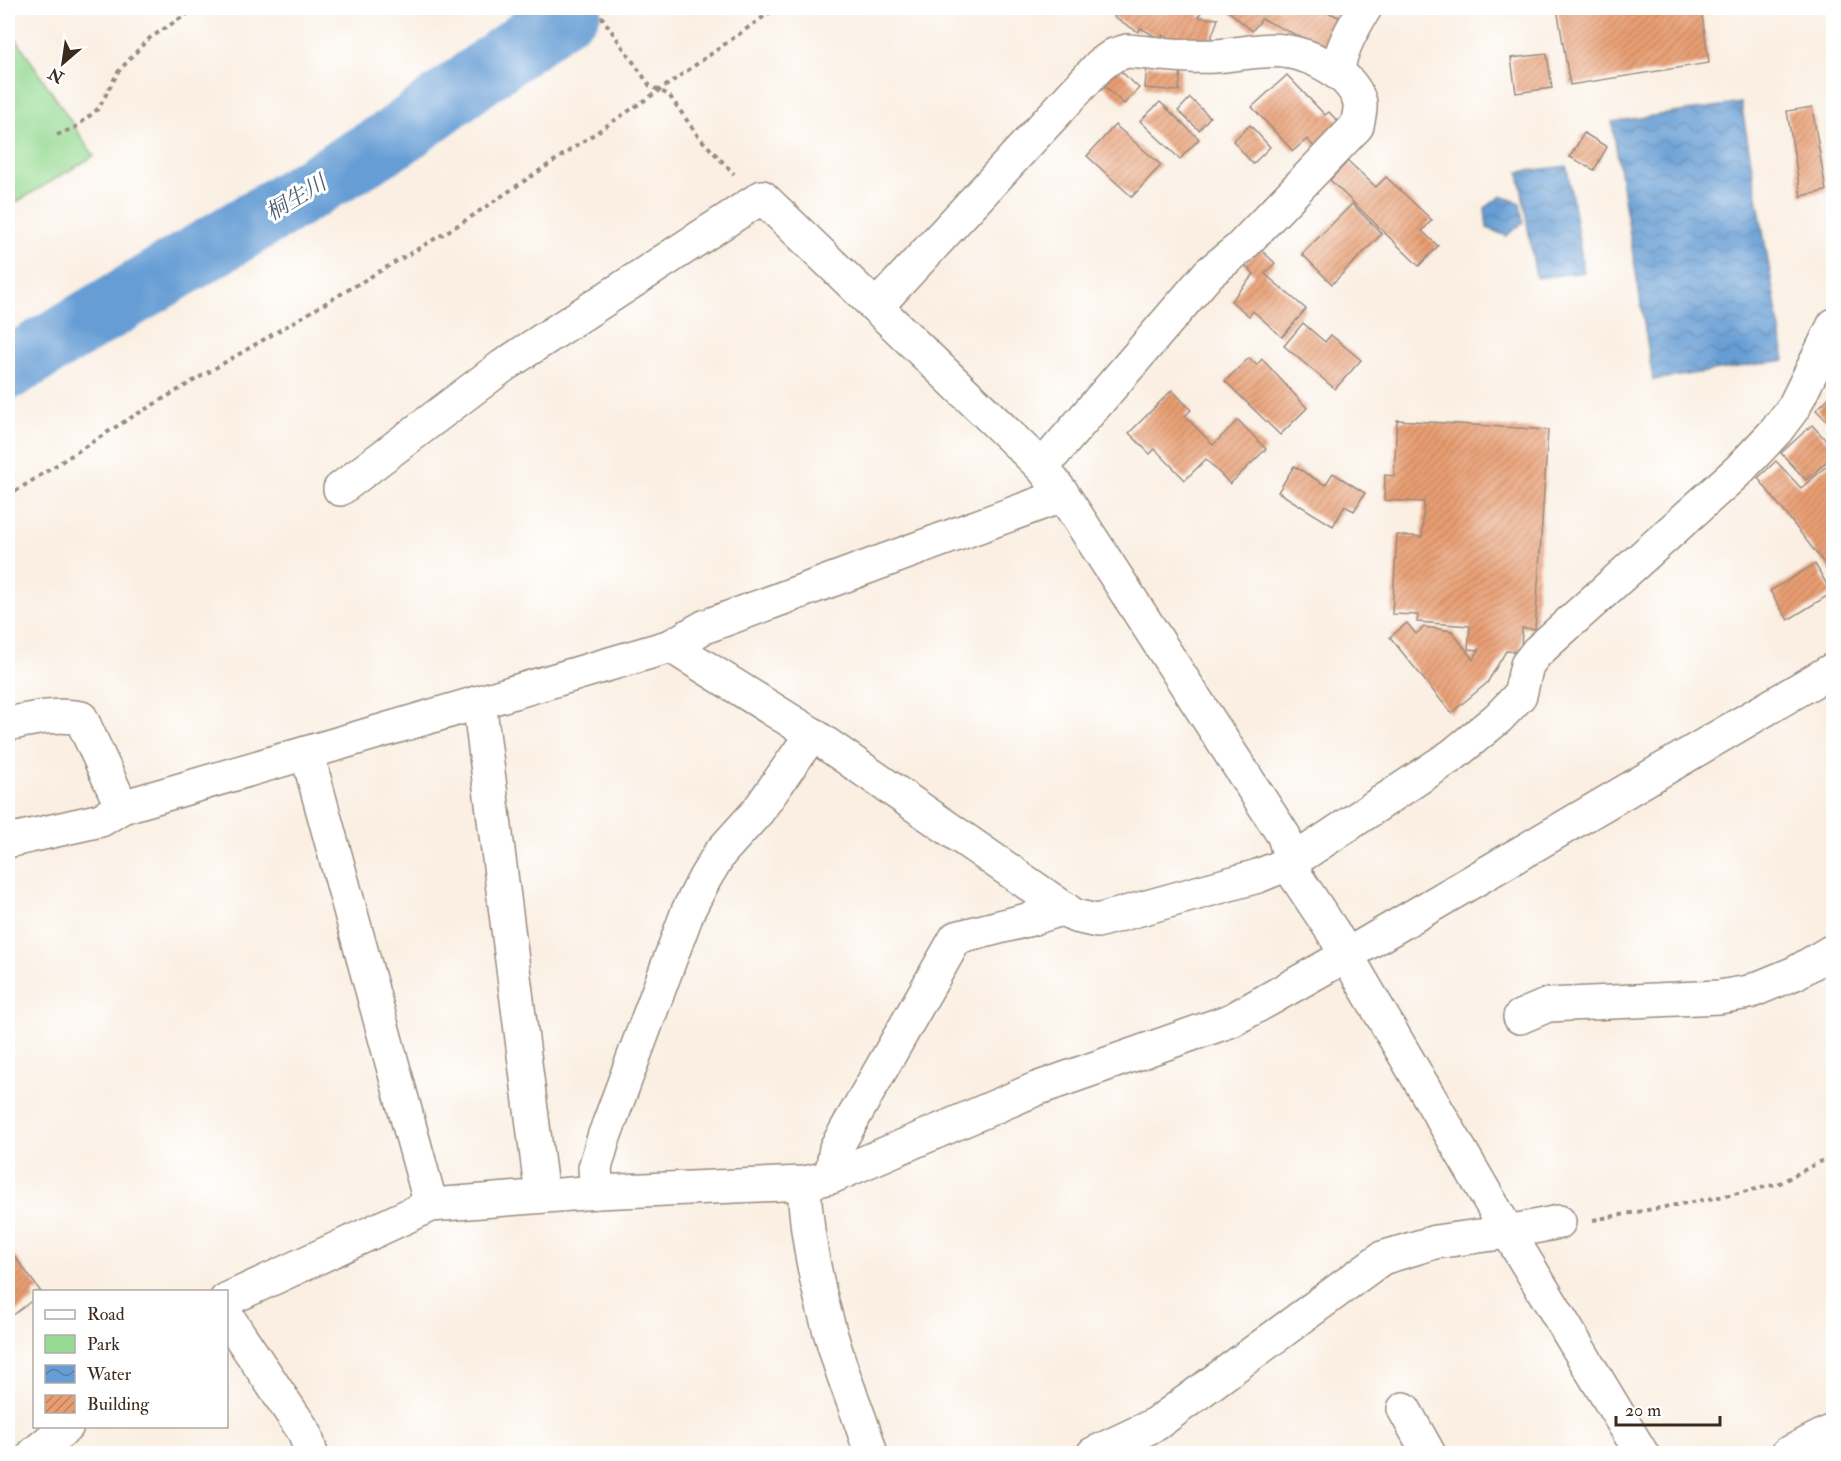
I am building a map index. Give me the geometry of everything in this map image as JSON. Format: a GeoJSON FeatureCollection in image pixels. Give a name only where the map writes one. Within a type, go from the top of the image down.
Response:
{"type":"FeatureCollection","features":[{"type":"Feature","properties":{"kind":"street"},"geometry":{"type":"LineString","coordinates":[[1337,73],[1340,54],[1365,8]]}},
{"type":"Feature","properties":{"kind":"street"},"geometry":{"type":"LineString","coordinates":[[876,307],[1100,65],[1114,55],[1127,51],[1214,56],[1283,51],[1322,63],[1353,88],[1360,105],[1357,126],[1240,248],[1209,273],[1042,467]]}},
{"type":"Feature","properties":{"kind":"street"},"geometry":{"type":"LineString","coordinates":[[340,489],[503,366],[762,197],[1042,467],[1062,493],[1284,836],[1295,875],[1347,955],[1508,1232],[1642,1454]]}},
{"type":"Feature","properties":{"kind":"street"},"geometry":{"type":"LineString","coordinates":[[671,646],[812,734],[1075,916],[1098,921],[1258,876],[1290,863],[1453,755],[1498,718],[1520,696],[1527,665],[1537,652],[1738,471],[1776,431],[1794,407],[1833,325]]}},
{"type":"Feature","properties":{"kind":"street"},"geometry":{"type":"LineString","coordinates":[[8,841],[101,820],[122,807],[671,646],[704,627],[1062,493]]}},
{"type":"Feature","properties":{"kind":"street"},"geometry":{"type":"LineString","coordinates":[[228,1299],[431,1204],[817,1180],[1036,1089],[1216,1027],[1250,1011],[1347,955],[1833,669]]}},
{"type":"Feature","properties":{"kind":"street"},"geometry":{"type":"LineString","coordinates":[[476,703],[481,717],[542,1196]]}},
{"type":"Feature","properties":{"kind":"street"},"geometry":{"type":"LineString","coordinates":[[8,724],[52,716],[66,715],[81,718],[122,807]]}},
{"type":"Feature","properties":{"kind":"street"},"geometry":{"type":"LineString","coordinates":[[597,1192],[595,1168],[604,1137],[651,1005],[688,911],[720,853],[758,811],[812,734]]}},
{"type":"Feature","properties":{"kind":"street"},"geometry":{"type":"LineString","coordinates":[[307,753],[431,1204]]}},
{"type":"Feature","properties":{"kind":"street"},"geometry":{"type":"LineString","coordinates":[[871,1454],[863,1425],[838,1360],[824,1309],[807,1224],[817,1180],[956,938],[1064,908]]}},
{"type":"Feature","properties":{"kind":"street"},"geometry":{"type":"LineString","coordinates":[[1520,1017],[1548,1005],[1719,997],[1749,992],[1795,973],[1833,950]]}},
{"type":"Feature","properties":{"kind":"street"},"geometry":{"type":"LineString","coordinates":[[1093,1454],[1155,1424],[1382,1258],[1435,1242],[1559,1222]]}},
{"type":"Feature","properties":{"kind":"street"},"geometry":{"type":"LineString","coordinates":[[228,1318],[305,1433],[311,1454]]}},
{"type":"Feature","properties":{"kind":"street"},"geometry":{"type":"LineString","coordinates":[[1404,1409],[1429,1454]]}},
{"type":"Feature","properties":{"kind":"street"},"geometry":{"type":"LineString","coordinates":[[34,1454],[65,1428]]}},
{"type":"Feature","properties":{"kind":"street"},"geometry":{"type":"LineString","coordinates":[[1787,1454],[1831,1435]]}},
{"type":"Feature","properties":{"kind":"path"},"geometry":{"type":"LineString","coordinates":[[57,135],[75,127],[99,108],[118,72],[147,40],[196,8]]}},
{"type":"Feature","properties":{"kind":"path"},"geometry":{"type":"LineString","coordinates":[[8,496],[132,417],[460,224],[660,90],[776,8]]}},
{"type":"Feature","properties":{"kind":"path"},"geometry":{"type":"LineString","coordinates":[[601,16],[650,86],[669,95],[698,136],[741,182],[762,197]]}},
{"type":"Feature","properties":{"kind":"path"},"geometry":{"type":"LineString","coordinates":[[1559,1222],[1593,1220],[1778,1184],[1833,1154]]}},
{"type":"Feature","properties":{"kind":"green space"},"geometry":{"type":"Polygon","coordinates":[[[8,29],[94,156],[8,207],[8,29]]]}},
{"type":"Feature","properties":{"kind":"water"},"geometry":{"type":"Polygon","coordinates":[[[1741,103],[1785,360],[1653,380],[1612,122],[1741,103]]]}},
{"type":"Feature","properties":{"kind":"water"},"geometry":{"type":"Polygon","coordinates":[[[1567,166],[1584,272],[1536,278],[1519,172],[1567,166]]]}},
{"type":"Feature","properties":{"kind":"water"},"geometry":{"type":"Polygon","coordinates":[[[1501,196],[1520,203],[1523,223],[1506,236],[1487,228],[1485,208],[1501,196]]]}},
{"type":"Feature","properties":{"kind":"building"},"geometry":{"type":"Polygon","coordinates":[[[1120,8],[1204,8],[1198,17],[1218,19],[1208,47],[1181,46],[1162,35],[1159,39],[1141,28],[1138,32],[1114,17],[1120,8]]]}},
{"type":"Feature","properties":{"kind":"building"},"geometry":{"type":"Polygon","coordinates":[[[1225,8],[1318,8],[1341,18],[1327,49],[1262,19],[1252,31],[1225,8]]]}},
{"type":"Feature","properties":{"kind":"building"},"geometry":{"type":"Polygon","coordinates":[[[1557,8],[1701,8],[1709,63],[1570,85],[1557,8]]]}},
{"type":"Feature","properties":{"kind":"building"},"geometry":{"type":"Polygon","coordinates":[[[1547,54],[1552,88],[1516,93],[1511,58],[1547,54]]]}},
{"type":"Feature","properties":{"kind":"building"},"geometry":{"type":"Polygon","coordinates":[[[1147,65],[1181,68],[1179,91],[1145,88],[1147,65]]]}},
{"type":"Feature","properties":{"kind":"building"},"geometry":{"type":"Polygon","coordinates":[[[1115,66],[1139,88],[1124,104],[1100,82],[1115,66]]]}},
{"type":"Feature","properties":{"kind":"building"},"geometry":{"type":"Polygon","coordinates":[[[1287,75],[1325,115],[1329,112],[1341,125],[1316,149],[1307,139],[1293,151],[1252,107],[1287,75]]]}},
{"type":"Feature","properties":{"kind":"building"},"geometry":{"type":"Polygon","coordinates":[[[1190,98],[1210,117],[1199,130],[1178,111],[1190,98]]]}},
{"type":"Feature","properties":{"kind":"building"},"geometry":{"type":"Polygon","coordinates":[[[1160,102],[1199,139],[1180,159],[1140,121],[1160,102]]]}},
{"type":"Feature","properties":{"kind":"building"},"geometry":{"type":"Polygon","coordinates":[[[1812,107],[1826,191],[1801,196],[1787,111],[1812,107]]]}},
{"type":"Feature","properties":{"kind":"building"},"geometry":{"type":"Polygon","coordinates":[[[1115,125],[1161,165],[1132,197],[1087,156],[1115,125]]]}},
{"type":"Feature","properties":{"kind":"building"},"geometry":{"type":"Polygon","coordinates":[[[1250,125],[1270,147],[1253,164],[1233,141],[1250,125]]]}},
{"type":"Feature","properties":{"kind":"building"},"geometry":{"type":"Polygon","coordinates":[[[1584,133],[1607,147],[1594,170],[1570,157],[1584,133]]]}},
{"type":"Feature","properties":{"kind":"building"},"geometry":{"type":"Polygon","coordinates":[[[1348,161],[1376,187],[1386,177],[1432,220],[1422,231],[1438,246],[1419,266],[1330,180],[1348,161]]]}},
{"type":"Feature","properties":{"kind":"building"},"geometry":{"type":"Polygon","coordinates":[[[1352,204],[1382,234],[1332,284],[1302,254],[1352,204]]]}},
{"type":"Feature","properties":{"kind":"building"},"geometry":{"type":"Polygon","coordinates":[[[1259,248],[1275,263],[1265,274],[1306,309],[1282,337],[1253,311],[1249,316],[1231,301],[1254,274],[1244,264],[1259,248]]]}},
{"type":"Feature","properties":{"kind":"building"},"geometry":{"type":"Polygon","coordinates":[[[1303,323],[1325,342],[1331,335],[1361,360],[1335,389],[1284,346],[1303,323]]]}},
{"type":"Feature","properties":{"kind":"building"},"geometry":{"type":"Polygon","coordinates":[[[1249,358],[1257,365],[1262,359],[1307,408],[1280,435],[1225,381],[1249,358]]]}},
{"type":"Feature","properties":{"kind":"building"},"geometry":{"type":"Polygon","coordinates":[[[1172,390],[1191,410],[1185,416],[1213,445],[1238,420],[1266,449],[1230,484],[1206,459],[1185,480],[1155,449],[1150,454],[1129,433],[1172,390]]]}},
{"type":"Feature","properties":{"kind":"building"},"geometry":{"type":"Polygon","coordinates":[[[1834,393],[1834,428],[1816,410],[1834,393]]]}},
{"type":"Feature","properties":{"kind":"building"},"geometry":{"type":"Polygon","coordinates":[[[1397,420],[1548,430],[1535,629],[1522,628],[1521,652],[1506,651],[1487,683],[1451,713],[1390,637],[1407,623],[1416,634],[1424,627],[1452,631],[1473,660],[1479,650],[1468,649],[1470,626],[1417,622],[1418,615],[1392,614],[1397,535],[1422,537],[1424,502],[1384,500],[1385,475],[1394,476],[1397,420]]]}},
{"type":"Feature","properties":{"kind":"building"},"geometry":{"type":"Polygon","coordinates":[[[1812,425],[1834,449],[1834,455],[1806,480],[1781,453],[1812,425]]]}},
{"type":"Feature","properties":{"kind":"building"},"geometry":{"type":"Polygon","coordinates":[[[1834,460],[1834,576],[1758,478],[1776,461],[1801,488],[1834,460]]]}},
{"type":"Feature","properties":{"kind":"building"},"geometry":{"type":"Polygon","coordinates":[[[1294,466],[1325,485],[1333,473],[1365,493],[1354,511],[1345,506],[1333,526],[1278,492],[1294,466]]]}},
{"type":"Feature","properties":{"kind":"building"},"geometry":{"type":"Polygon","coordinates":[[[1815,564],[1832,593],[1788,620],[1770,591],[1815,564]]]}},
{"type":"Feature","properties":{"kind":"building"},"geometry":{"type":"Polygon","coordinates":[[[8,1247],[40,1290],[33,1290],[33,1300],[8,1319],[8,1247]]]}},
{"type":"Feature","properties":{"kind":"waterway","name":"桐生川"},"geometry":{"type":"LineString","coordinates":[[8,369],[396,137],[571,8]]}}]}
